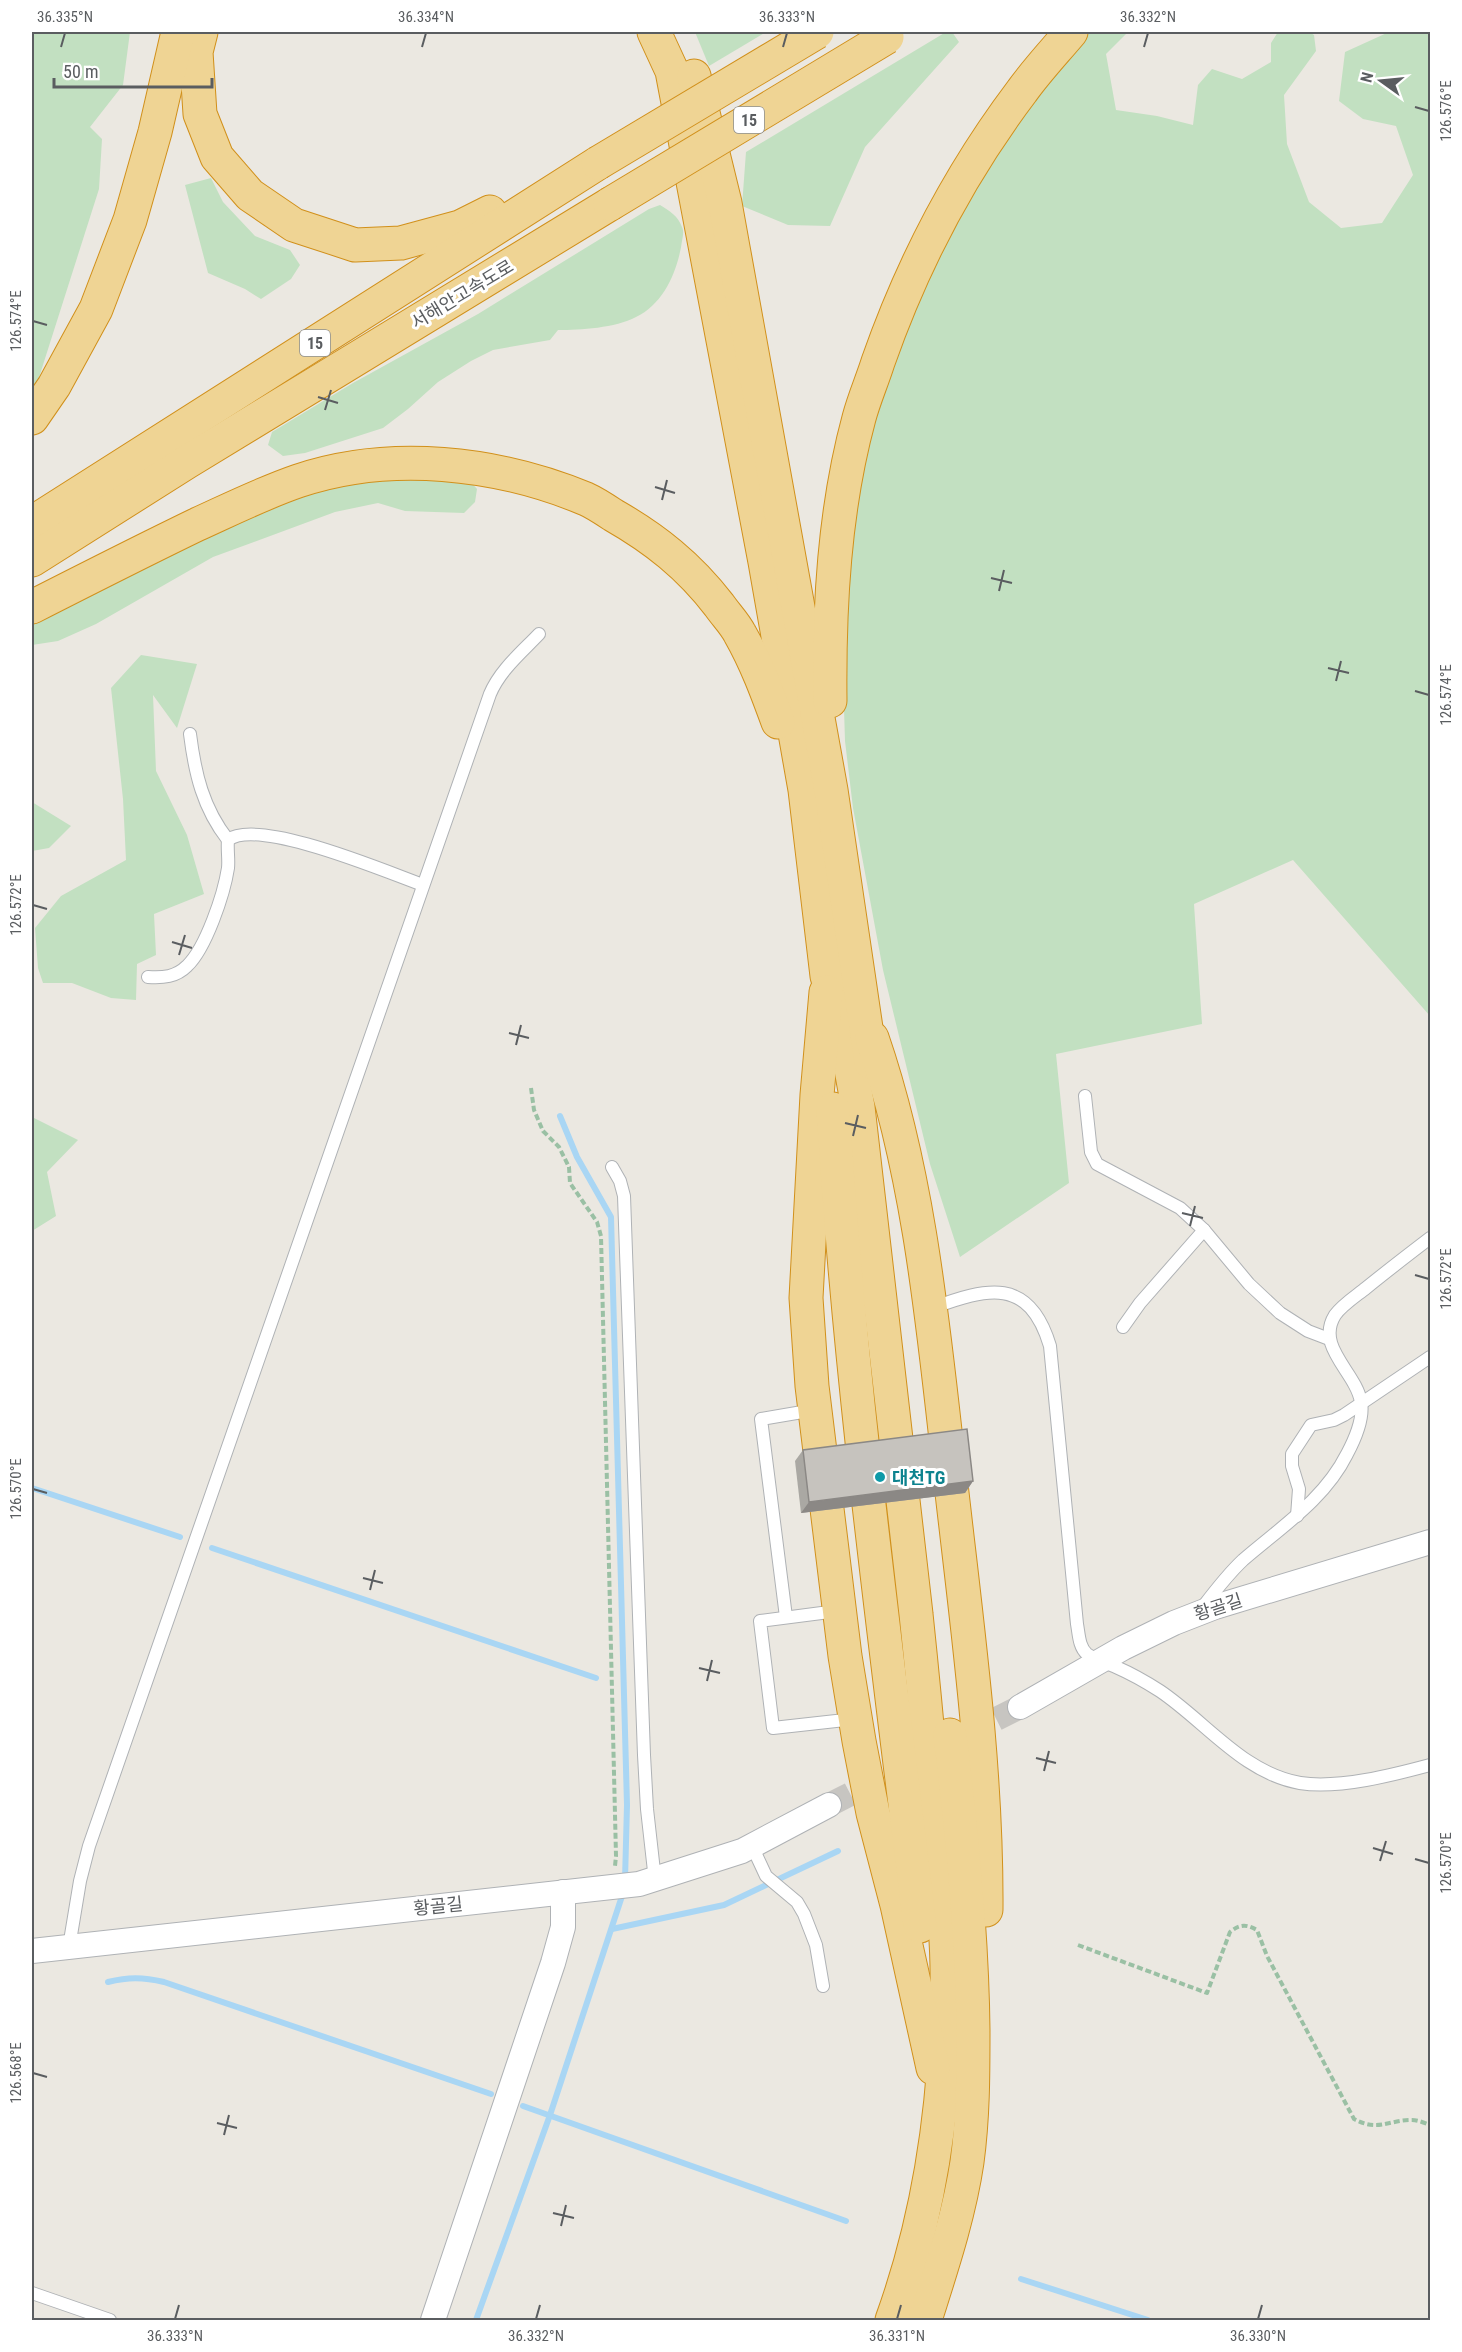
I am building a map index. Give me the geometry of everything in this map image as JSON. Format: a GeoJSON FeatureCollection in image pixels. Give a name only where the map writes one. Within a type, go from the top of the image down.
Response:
{"type":"FeatureCollection","features":[{"type":"Feature","properties":{"kind":"highway"},"geometry":{"type":"LineString","coordinates":[[32,418],[54,386],[96,309],[122,242],[155,132],[178,32]]}},
{"type":"Feature","properties":{"kind":"highway"},"geometry":{"type":"LineString","coordinates":[[201,32],[196,52],[200,114],[218,157],[250,195],[294,225],[355,245],[401,243],[460,227],[598,163]]}},
{"type":"Feature","properties":{"kind":"highway"},"geometry":{"type":"LineString","coordinates":[[654,32],[672,71],[765,562],[818,790],[864,1013],[881,1128],[904,1320],[934,1611],[957,1791],[972,1968],[974,2106]]}},
{"type":"Feature","properties":{"kind":"highway"},"geometry":{"type":"LineString","coordinates":[[678,32],[690,58],[726,203],[783,535],[818,790],[827,976],[816,1106],[806,1298],[815,1410],[839,1611],[855,1719],[873,1813],[897,1905],[941,2104]]}},
{"type":"Feature","properties":{"kind":"highway","name":"서해안고속도로"},"geometry":{"type":"LineString","coordinates":[[32,523],[598,163],[817,32]]}},
{"type":"Feature","properties":{"kind":"highway"},"geometry":{"type":"LineString","coordinates":[[818,790],[829,622],[840,516],[859,418],[886,338],[919,258],[970,167],[1022,91],[1071,32]]}},
{"type":"Feature","properties":{"kind":"highway","name":"서해안고속도로"},"geometry":{"type":"LineString","coordinates":[[32,560],[187,462],[891,34]]}},
{"type":"Feature","properties":{"kind":"highway"},"geometry":{"type":"LineString","coordinates":[[32,607],[190,528],[299,480],[354,467],[417,463],[476,468],[540,484],[587,500],[633,526],[671,553],[708,591],[740,633],[818,790]]}},
{"type":"Feature","properties":{"kind":"highway"},"geometry":{"type":"LineString","coordinates":[[827,976],[844,1031],[858,1107],[925,1696],[941,1878],[947,1987],[941,2104],[922,2222],[904,2288],[892,2320]]}},
{"type":"Feature","properties":{"kind":"highway"},"geometry":{"type":"LineString","coordinates":[[864,1013],[889,1086],[922,1251],[976,1705],[986,1852],[985,2019],[967,2165],[946,2250],[925,2320]]}},
{"type":"Feature","properties":{"kind":"street","name":"황골길"},"geometry":{"type":"LineString","coordinates":[[1020,1707],[1174,1623],[1431,1542]]}},
{"type":"Feature","properties":{"kind":"street","name":"황골길"},"geometry":{"type":"LineString","coordinates":[[32,1951],[611,1888],[647,1882],[742,1851],[829,1805]]}},
{"type":"Feature","properties":{"kind":"street"},"geometry":{"type":"LineString","coordinates":[[433,2320],[553,1963],[563,1927],[563,1892]]}},
{"type":"Feature","properties":{"kind":"lane"},"geometry":{"type":"LineString","coordinates":[[69,1947],[80,1881],[89,1846],[495,683],[539,634]]}},
{"type":"Feature","properties":{"kind":"lane"},"geometry":{"type":"LineString","coordinates":[[148,977],[162,978],[173,975],[188,966],[205,940],[221,899],[228,867],[228,840],[215,824],[203,799],[195,769],[190,734]]}},
{"type":"Feature","properties":{"kind":"lane"},"geometry":{"type":"LineString","coordinates":[[228,840],[246,834],[271,835],[312,846],[423,885]]}},
{"type":"Feature","properties":{"kind":"lane"},"geometry":{"type":"LineString","coordinates":[[1086,1096],[1091,1152],[1097,1164],[1180,1208],[1204,1230],[1249,1284],[1280,1313],[1308,1331],[1329,1339]]}},
{"type":"Feature","properties":{"kind":"lane"},"geometry":{"type":"LineString","coordinates":[[612,1167],[620,1181],[624,1196],[647,1809],[647,1882]]}},
{"type":"Feature","properties":{"kind":"lane"},"geometry":{"type":"LineString","coordinates":[[1123,1326],[1140,1303],[1204,1230]]}},
{"type":"Feature","properties":{"kind":"lane"},"geometry":{"type":"LineString","coordinates":[[1197,1614],[1224,1579],[1313,1503],[1328,1485],[1347,1455],[1359,1426],[1362,1404],[1357,1387],[1333,1350],[1329,1339],[1331,1326],[1336,1314],[1431,1238]]}},
{"type":"Feature","properties":{"kind":"lane"},"geometry":{"type":"LineString","coordinates":[[930,1309],[981,1293],[992,1291],[1008,1293],[1024,1302],[1034,1312],[1046,1332],[1050,1346],[1060,1432],[1077,1624],[1082,1648],[1089,1655],[1138,1677],[1160,1691],[1233,1751],[1270,1772],[1299,1783],[1326,1784],[1374,1779],[1431,1765]]}},
{"type":"Feature","properties":{"kind":"lane"},"geometry":{"type":"LineString","coordinates":[[1297,1516],[1299,1489],[1292,1466],[1292,1454],[1311,1425],[1334,1420],[1362,1404],[1431,1357]]}},
{"type":"Feature","properties":{"kind":"lane"},"geometry":{"type":"LineString","coordinates":[[786,1617],[762,1419],[815,1410]]}},
{"type":"Feature","properties":{"kind":"lane"},"geometry":{"type":"LineString","coordinates":[[839,1611],[760,1621],[773,1728],[855,1719]]}},
{"type":"Feature","properties":{"kind":"lane"},"geometry":{"type":"LineString","coordinates":[[753,1846],[759,1864],[772,1881],[797,1902],[804,1914],[816,1945],[823,1986]]}},
{"type":"Feature","properties":{"kind":"lane"},"geometry":{"type":"LineString","coordinates":[[32,2293],[110,2320]]}},
{"type":"Feature","properties":{"kind":"path"},"geometry":{"type":"LineString","coordinates":[[531,1088],[534,1110],[543,1131],[559,1148],[569,1167],[570,1183],[597,1222],[601,1236],[616,1856],[611,1888]]}},
{"type":"Feature","properties":{"kind":"path"},"geometry":{"type":"LineString","coordinates":[[1078,1945],[1207,1993],[1230,1932],[1238,1926],[1248,1925],[1257,1930],[1267,1956],[1354,2120],[1377,2127],[1414,2119],[1431,2125]]}},
{"type":"Feature","properties":{"kind":"green space"},"geometry":{"type":"Polygon","coordinates":[[[32,32],[130,32],[123,85],[90,127],[102,139],[99,189],[32,395],[32,32]]]}},
{"type":"Feature","properties":{"kind":"green space"},"geometry":{"type":"Polygon","coordinates":[[[695,32],[766,32],[709,66],[695,32]]]}},
{"type":"Feature","properties":{"kind":"green space"},"geometry":{"type":"Polygon","coordinates":[[[946,32],[952,32],[959,42],[865,147],[830,226],[788,225],[742,206],[746,152],[946,32]]]}},
{"type":"Feature","properties":{"kind":"green space"},"geometry":{"type":"Polygon","coordinates":[[[1088,32],[1128,32],[1106,54],[1116,110],[1157,116],[1193,125],[1198,85],[1212,69],[1242,79],[1271,62],[1271,43],[1278,32],[1309,32],[1314,35],[1316,51],[1284,95],[1287,144],[1309,202],[1341,228],[1382,223],[1413,175],[1396,126],[1363,119],[1339,101],[1345,52],[1389,32],[1430,32],[1430,1016],[1293,860],[1194,904],[1202,1024],[1056,1054],[1069,1183],[960,1257],[930,1164],[883,970],[853,808],[845,741],[843,676],[849,531],[878,395],[956,214],[1061,61],[1088,32]]]}},
{"type":"Feature","properties":{"kind":"green space"},"geometry":{"type":"Polygon","coordinates":[[[211,178],[223,202],[255,236],[290,250],[300,265],[291,279],[261,299],[245,289],[208,273],[185,185],[211,178]]]}},
{"type":"Feature","properties":{"kind":"green space"},"geometry":{"type":"Polygon","coordinates":[[[660,205],[678,220],[683,229],[683,235],[677,263],[668,285],[662,295],[646,311],[618,324],[587,329],[558,330],[550,340],[493,350],[438,382],[383,428],[305,453],[283,456],[268,445],[272,432],[353,383],[478,314],[649,209],[660,205]]]}},
{"type":"Feature","properties":{"kind":"green space"},"geometry":{"type":"Polygon","coordinates":[[[406,476],[470,481],[477,489],[475,502],[464,513],[405,511],[378,503],[335,512],[213,557],[96,624],[58,641],[32,645],[32,624],[104,582],[324,486],[406,476]]]}},
{"type":"Feature","properties":{"kind":"green space"},"geometry":{"type":"Polygon","coordinates":[[[141,655],[197,664],[177,728],[153,695],[156,771],[187,835],[204,894],[154,914],[156,955],[137,964],[136,1000],[111,998],[72,983],[43,983],[38,968],[35,928],[61,896],[126,860],[123,799],[111,688],[141,655]]]}},
{"type":"Feature","properties":{"kind":"green space"},"geometry":{"type":"Polygon","coordinates":[[[32,802],[71,826],[49,848],[32,851],[32,802]]]}},
{"type":"Feature","properties":{"kind":"green space"},"geometry":{"type":"Polygon","coordinates":[[[32,1117],[78,1140],[47,1172],[56,1216],[32,1231],[32,1117]]]}},
{"type":"Feature","properties":{"kind":"building","name":"대천TG"},"geometry":{"type":"Polygon","coordinates":[[[967,1429],[973,1481],[809,1502],[803,1450],[967,1429]]]}},
{"type":"Feature","properties":{"kind":"waterway"},"geometry":{"type":"LineString","coordinates":[[560,1116],[577,1157],[611,1217],[627,1805],[625,1880]]}},
{"type":"Feature","properties":{"kind":"waterway"},"geometry":{"type":"LineString","coordinates":[[32,1488],[180,1537]]}},
{"type":"Feature","properties":{"kind":"waterway"},"geometry":{"type":"LineString","coordinates":[[212,1548],[596,1678]]}},
{"type":"Feature","properties":{"kind":"waterway"},"geometry":{"type":"LineString","coordinates":[[612,1929],[724,1905],[838,1851]]}},
{"type":"Feature","properties":{"kind":"waterway"},"geometry":{"type":"LineString","coordinates":[[476,2320],[550,2115],[624,1890]]}},
{"type":"Feature","properties":{"kind":"waterway"},"geometry":{"type":"LineString","coordinates":[[108,1982],[136,1978],[164,1982],[491,2094]]}},
{"type":"Feature","properties":{"kind":"waterway"},"geometry":{"type":"LineString","coordinates":[[523,2106],[846,2221]]}},
{"type":"Feature","properties":{"kind":"waterway"},"geometry":{"type":"LineString","coordinates":[[1021,2279],[1148,2320]]}},
{"type":"Feature","properties":{"kind":"tunnel"},"geometry":{"type":"LineString","coordinates":[[964,1735],[1020,1707]]}},
{"type":"Feature","properties":{"kind":"tunnel"},"geometry":{"type":"LineString","coordinates":[[829,1805],[915,1761]]}},
{"type":"Feature","properties":{"kind":"place","name":"대천TG"},"geometry":{"type":"Point","coordinates":[880,1477]}}]}
